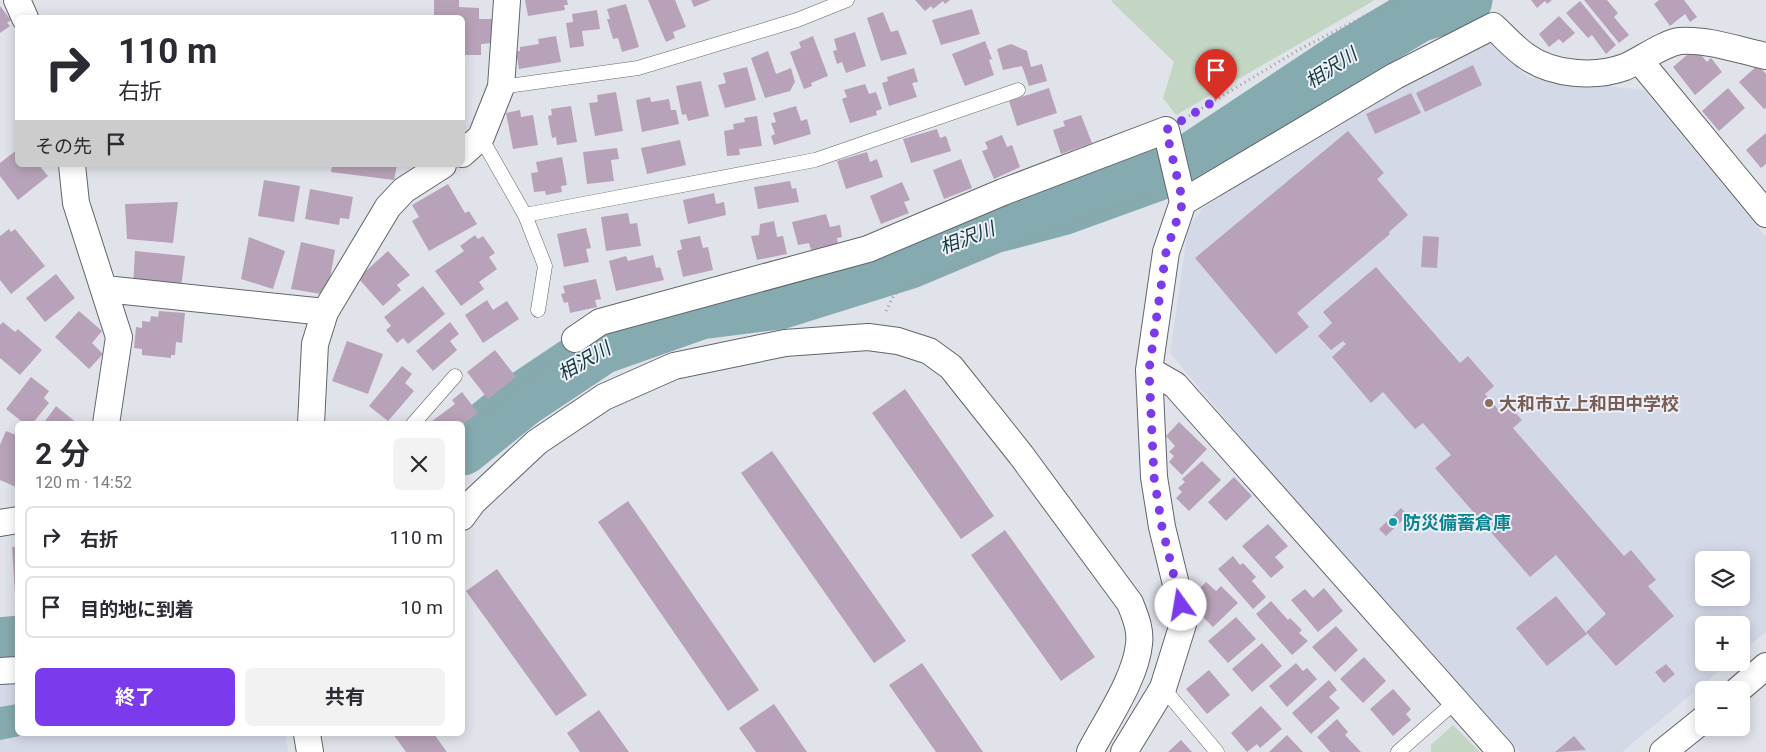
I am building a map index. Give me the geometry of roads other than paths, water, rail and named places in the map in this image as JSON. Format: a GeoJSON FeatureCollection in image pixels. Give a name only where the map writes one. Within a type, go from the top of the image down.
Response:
{"type":"FeatureCollection","features":[{"type":"Feature","properties":{"kind":"street"},"geometry":{"type":"LineString","coordinates":[[17,0],[24,15]]}},
{"type":"Feature","properties":{"kind":"street"},"geometry":{"type":"LineString","coordinates":[[471,145],[489,121],[501,87],[507,0]]}},
{"type":"Feature","properties":{"kind":"street"},"geometry":{"type":"LineString","coordinates":[[1180,190],[1493,26],[1526,56],[1545,68],[1597,73],[1624,67],[1678,41],[1696,41],[1766,56]]}},
{"type":"Feature","properties":{"kind":"street"},"geometry":{"type":"LineString","coordinates":[[1639,60],[1766,214]]}},
{"type":"Feature","properties":{"kind":"street"},"geometry":{"type":"LineString","coordinates":[[575,340],[600,322],[868,249],[1003,192],[1167,133],[1180,190],[1166,252],[1149,370],[1154,477],[1162,527],[1181,605],[1182,624],[1163,688],[1124,752]]}},
{"type":"Feature","properties":{"kind":"street"},"geometry":{"type":"LineString","coordinates":[[72,167],[76,203],[119,337],[106,421]]}},
{"type":"Feature","properties":{"kind":"street"},"geometry":{"type":"LineString","coordinates":[[311,421],[315,344],[325,312],[388,207],[404,190],[440,167]]}},
{"type":"Feature","properties":{"kind":"street"},"geometry":{"type":"LineString","coordinates":[[105,290],[325,312]]}},
{"type":"Feature","properties":{"kind":"street"},"geometry":{"type":"LineString","coordinates":[[465,513],[473,502],[537,442],[604,397],[674,366],[785,343],[868,337],[898,341],[929,351],[951,367],[1021,455],[1130,603],[1137,620],[1140,643],[1133,668],[1090,752]]}},
{"type":"Feature","properties":{"kind":"street"},"geometry":{"type":"LineString","coordinates":[[1149,370],[1175,385],[1501,752]]}},
{"type":"Feature","properties":{"kind":"street"},"geometry":{"type":"LineString","coordinates":[[0,522],[15,520]]}},
{"type":"Feature","properties":{"kind":"street"},"geometry":{"type":"LineString","coordinates":[[1748,681],[1766,666]]}},
{"type":"Feature","properties":{"kind":"street"},"geometry":{"type":"LineString","coordinates":[[1663,752],[1695,726]]}},
{"type":"Feature","properties":{"kind":"street"},"geometry":{"type":"LineString","coordinates":[[307,736],[310,752]]}},
{"type":"Feature","properties":{"kind":"lane"},"geometry":{"type":"LineString","coordinates":[[501,87],[638,68],[796,20],[847,0]]}},
{"type":"Feature","properties":{"kind":"lane"},"geometry":{"type":"LineString","coordinates":[[525,215],[815,160],[1018,90]]}},
{"type":"Feature","properties":{"kind":"lane"},"geometry":{"type":"LineString","coordinates":[[471,145],[525,215],[545,266],[538,310]]}},
{"type":"Feature","properties":{"kind":"lane"},"geometry":{"type":"LineString","coordinates":[[416,421],[455,376]]}},
{"type":"Feature","properties":{"kind":"lane"},"geometry":{"type":"LineString","coordinates":[[1163,688],[1217,752]]}},
{"type":"Feature","properties":{"kind":"lane"},"geometry":{"type":"LineString","coordinates":[[1398,752],[1456,701]]}},
{"type":"Feature","properties":{"kind":"waterway","name":"相沢川"},"geometry":{"type":"LineString","coordinates":[[465,446],[523,399],[601,347],[700,312],[779,302],[910,261],[993,226],[1062,208],[1189,162],[1346,58],[1418,15],[1465,0]]}},
{"type":"Feature","properties":{"kind":"waterway","name":"相沢川"},"geometry":{"type":"LineString","coordinates":[[0,645],[15,643]]}},
{"type":"Feature","properties":{"kind":"place","name":"大和市立上和田中学校"},"geometry":{"type":"Point","coordinates":[1489,403]}},
{"type":"Feature","properties":{"kind":"place","name":"防災備蓄倉庫"},"geometry":{"type":"Point","coordinates":[1393,522]}}]}
